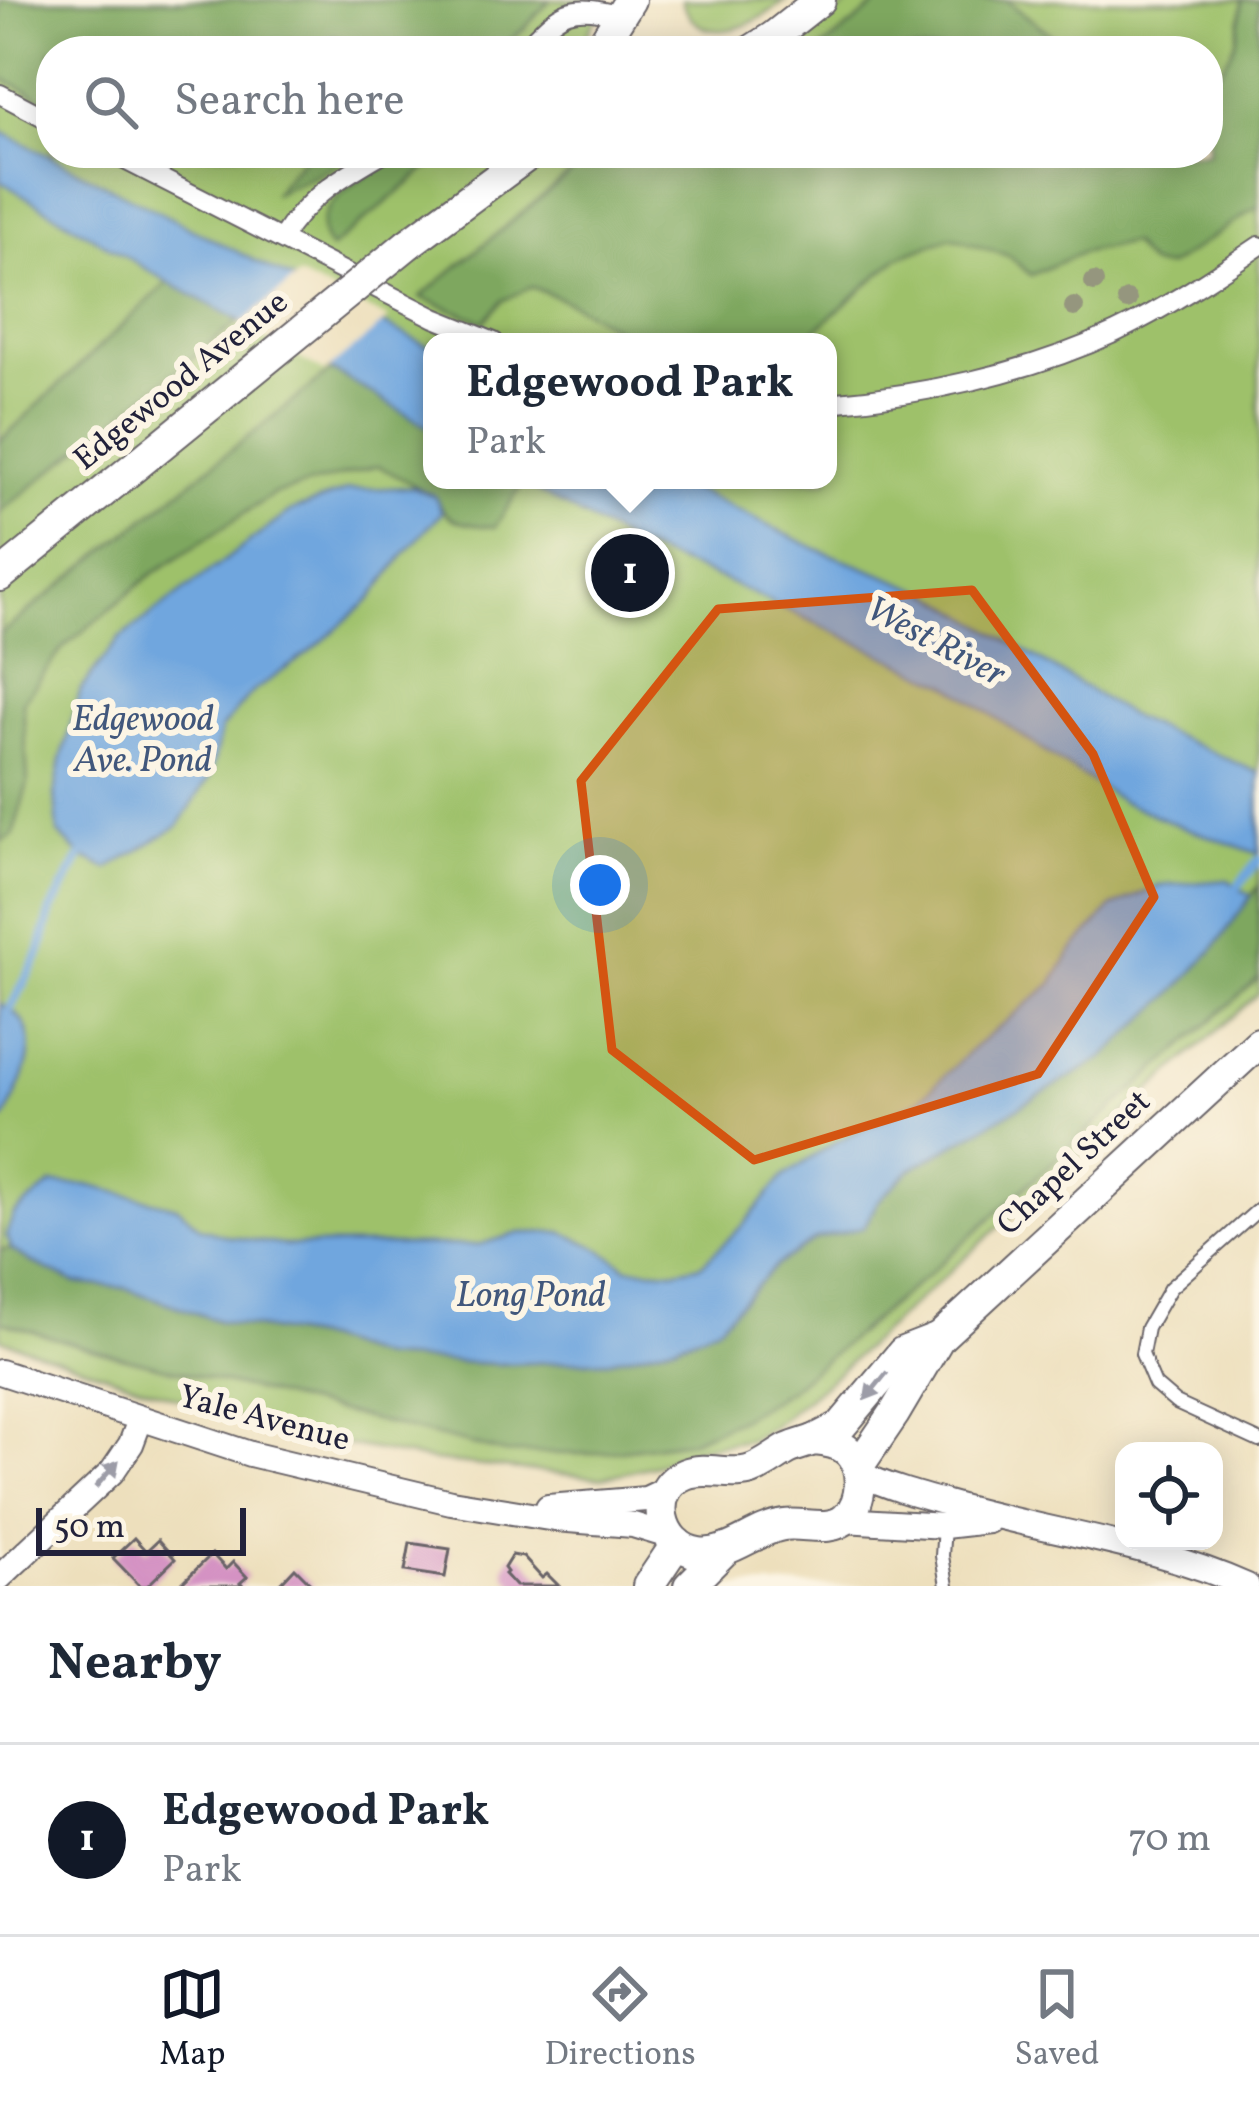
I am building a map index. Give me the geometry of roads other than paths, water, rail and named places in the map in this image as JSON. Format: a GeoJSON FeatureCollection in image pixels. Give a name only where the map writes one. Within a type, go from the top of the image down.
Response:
{"type":"FeatureCollection","features":[{"type":"Feature","properties":{"kind":"street"},"geometry":{"type":"LineString","coordinates":[[775,36],[820,0]]}},
{"type":"Feature","properties":{"kind":"street"},"geometry":{"type":"LineString","coordinates":[[536,36],[568,8],[625,8],[607,36]]}},
{"type":"Feature","properties":{"kind":"street"},"geometry":{"type":"LineString","coordinates":[[0,94],[36,113]]}},
{"type":"Feature","properties":{"kind":"street"},"geometry":{"type":"LineString","coordinates":[[141,168],[472,333]]}},
{"type":"Feature","properties":{"kind":"street"},"geometry":{"type":"LineString","coordinates":[[281,239],[316,195],[358,168]]}},
{"type":"Feature","properties":{"kind":"street","name":"Edgewood Avenue"},"geometry":{"type":"LineString","coordinates":[[0,576],[496,168]]}},
{"type":"Feature","properties":{"kind":"street","name":"Edgewood Avenue"},"geometry":{"type":"LineString","coordinates":[[408,244],[511,168]]}},
{"type":"Feature","properties":{"kind":"street"},"geometry":{"type":"LineString","coordinates":[[837,402],[953,384],[1070,351],[1148,316],[1259,246]]}},
{"type":"Feature","properties":{"kind":"street","name":"Chapel Street"},"geometry":{"type":"LineString","coordinates":[[844,1520],[856,1505],[858,1470],[939,1338],[1259,1043]]}},
{"type":"Feature","properties":{"kind":"street","name":"Chapel Street"},"geometry":{"type":"LineString","coordinates":[[665,1490],[677,1477],[694,1470],[744,1472],[841,1426],[903,1352],[939,1338]]}},
{"type":"Feature","properties":{"kind":"street","name":"Yale Avenue"},"geometry":{"type":"LineString","coordinates":[[0,1372],[250,1454],[451,1502],[555,1519],[633,1525],[673,1540]]}},
{"type":"Feature","properties":{"kind":"street"},"geometry":{"type":"LineString","coordinates":[[0,1577],[112,1472],[140,1420]]}},
{"type":"Feature","properties":{"kind":"street"},"geometry":{"type":"LineString","coordinates":[[814,1440],[841,1446],[858,1470],[909,1494],[1002,1520],[1133,1546],[1208,1568],[1247,1586]]}},
{"type":"Feature","properties":{"kind":"street"},"geometry":{"type":"LineString","coordinates":[[665,1490],[662,1520],[673,1540],[693,1553],[727,1549],[762,1530],[789,1524],[828,1526],[844,1520],[944,1526],[1002,1520]]}},
{"type":"Feature","properties":{"kind":"street","name":"Yale Avenue"},"geometry":{"type":"LineString","coordinates":[[516,1511],[646,1498],[665,1490]]}},
{"type":"Feature","properties":{"kind":"street"},"geometry":{"type":"LineString","coordinates":[[648,1586],[673,1540]]}},
{"type":"Feature","properties":{"kind":"street"},"geometry":{"type":"LineString","coordinates":[[689,1586],[727,1549]]}},
{"type":"Feature","properties":{"kind":"lane"},"geometry":{"type":"LineString","coordinates":[[1259,1209],[1170,1288],[1148,1328],[1142,1354],[1155,1385],[1176,1403],[1259,1442]]}},
{"type":"Feature","properties":{"kind":"lane"},"geometry":{"type":"LineString","coordinates":[[944,1526],[947,1586]]}},
{"type":"Feature","properties":{"kind":"water"},"geometry":{"type":"Polygon","coordinates":[[[0,131],[36,149],[36,168],[73,168],[423,344],[423,424],[168,282],[0,181],[0,131]]]}},
{"type":"Feature","properties":{"kind":"water","name":"Edgewood Ave. Pond"},"geometry":{"type":"Polygon","coordinates":[[[413,487],[435,496],[442,512],[371,599],[311,651],[251,693],[221,729],[211,775],[178,826],[108,869],[81,856],[58,833],[55,794],[81,689],[119,639],[291,511],[349,490],[413,487]]]}},
{"type":"Feature","properties":{"kind":"water","name":"West River"},"geometry":{"type":"Polygon","coordinates":[[[534,489],[692,489],[817,549],[934,595],[1134,718],[1259,773],[1259,854],[1121,801],[951,686],[721,579],[635,546],[534,489]]]}},
{"type":"Feature","properties":{"kind":"water","name":"Long Pond"},"geometry":{"type":"Polygon","coordinates":[[[1228,880],[1251,896],[1212,951],[1103,1058],[910,1170],[878,1201],[864,1227],[816,1239],[775,1266],[718,1326],[676,1344],[609,1360],[498,1364],[381,1358],[322,1339],[219,1321],[125,1288],[76,1283],[11,1249],[6,1235],[14,1214],[52,1184],[87,1185],[178,1207],[201,1228],[227,1236],[282,1245],[478,1245],[520,1233],[562,1232],[628,1268],[673,1271],[701,1265],[746,1222],[783,1177],[834,1143],[918,1101],[973,1048],[1052,984],[1071,952],[1112,907],[1159,886],[1228,880]]]}},
{"type":"Feature","properties":{"kind":"water"},"geometry":{"type":"Polygon","coordinates":[[[0,1004],[26,1026],[29,1056],[0,1124],[0,1004]]]}},
{"type":"Feature","properties":{"kind":"waterway"},"geometry":{"type":"LineString","coordinates":[[10,1009],[40,952],[51,911],[81,856]]}},
{"type":"Feature","properties":{"kind":"waterway"},"geometry":{"type":"LineString","coordinates":[[1234,891],[1259,860]]}},
{"type":"Feature","properties":{"kind":"place","name":"Edgewood Park"},"geometry":{"type":"Point","coordinates":[630,573]}}]}
